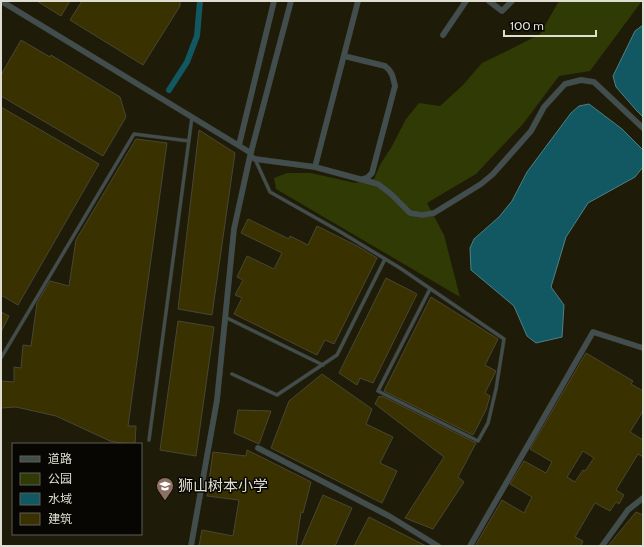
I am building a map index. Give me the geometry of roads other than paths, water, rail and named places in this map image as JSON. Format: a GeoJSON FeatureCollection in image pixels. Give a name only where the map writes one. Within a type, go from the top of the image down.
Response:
{"type":"FeatureCollection","features":[{"type":"Feature","properties":{"kind":"street"},"geometry":{"type":"LineString","coordinates":[[1,1],[239,145],[252,156],[315,167],[378,184],[391,194],[410,213],[422,215],[434,213],[481,184],[493,174],[531,131],[544,107],[565,84],[581,80],[594,82],[643,128]]}},
{"type":"Feature","properties":{"kind":"street"},"geometry":{"type":"LineString","coordinates":[[239,145],[274,1]]}},
{"type":"Feature","properties":{"kind":"street"},"geometry":{"type":"LineString","coordinates":[[191,546],[217,400],[234,229],[290,1]]}},
{"type":"Feature","properties":{"kind":"street"},"geometry":{"type":"LineString","coordinates":[[315,167],[358,1]]}},
{"type":"Feature","properties":{"kind":"street"},"geometry":{"type":"LineString","coordinates":[[443,35],[466,1]]}},
{"type":"Feature","properties":{"kind":"street"},"geometry":{"type":"LineString","coordinates":[[489,1],[502,11],[512,1]]}},
{"type":"Feature","properties":{"kind":"street"},"geometry":{"type":"LineString","coordinates":[[344,56],[384,66],[389,69],[393,76],[395,86],[372,173],[367,178],[363,179]]}},
{"type":"Feature","properties":{"kind":"street"},"geometry":{"type":"LineString","coordinates":[[470,546],[593,332],[643,348]]}},
{"type":"Feature","properties":{"kind":"street"},"geometry":{"type":"LineString","coordinates":[[258,448],[389,516],[438,546]]}},
{"type":"Feature","properties":{"kind":"street"},"geometry":{"type":"LineString","coordinates":[[602,546],[628,510],[643,498]]}},
{"type":"Feature","properties":{"kind":"lane"},"geometry":{"type":"LineString","coordinates":[[148,440],[192,117]]}},
{"type":"Feature","properties":{"kind":"lane"},"geometry":{"type":"LineString","coordinates":[[1,358],[134,134],[189,142]]}},
{"type":"Feature","properties":{"kind":"lane"},"geometry":{"type":"LineString","coordinates":[[252,156],[270,192],[385,259],[430,289],[504,339],[496,388],[488,424],[478,441],[378,391],[430,289]]}},
{"type":"Feature","properties":{"kind":"lane"},"geometry":{"type":"LineString","coordinates":[[232,374],[277,395],[337,355],[385,259]]}},
{"type":"Feature","properties":{"kind":"lane"},"geometry":{"type":"LineString","coordinates":[[225,317],[323,365]]}},
{"type":"Feature","properties":{"kind":"water"},"geometry":{"type":"Polygon","coordinates":[[[643,25],[643,117],[616,87],[613,76],[635,31],[643,25]]]}},
{"type":"Feature","properties":{"kind":"water"},"geometry":{"type":"Polygon","coordinates":[[[589,104],[622,129],[643,150],[643,167],[635,177],[588,203],[566,237],[551,287],[564,305],[562,337],[536,343],[527,336],[514,306],[471,270],[470,248],[474,239],[499,217],[512,201],[527,172],[571,113],[579,106],[589,104]]]}},
{"type":"Feature","properties":{"kind":"waterway"},"geometry":{"type":"LineString","coordinates":[[169,90],[187,62],[197,36],[200,1]]}},
{"type":"Feature","properties":{"kind":"place","name":"狮山树本小学"},"geometry":{"type":"Point","coordinates":[165,501]}}]}
